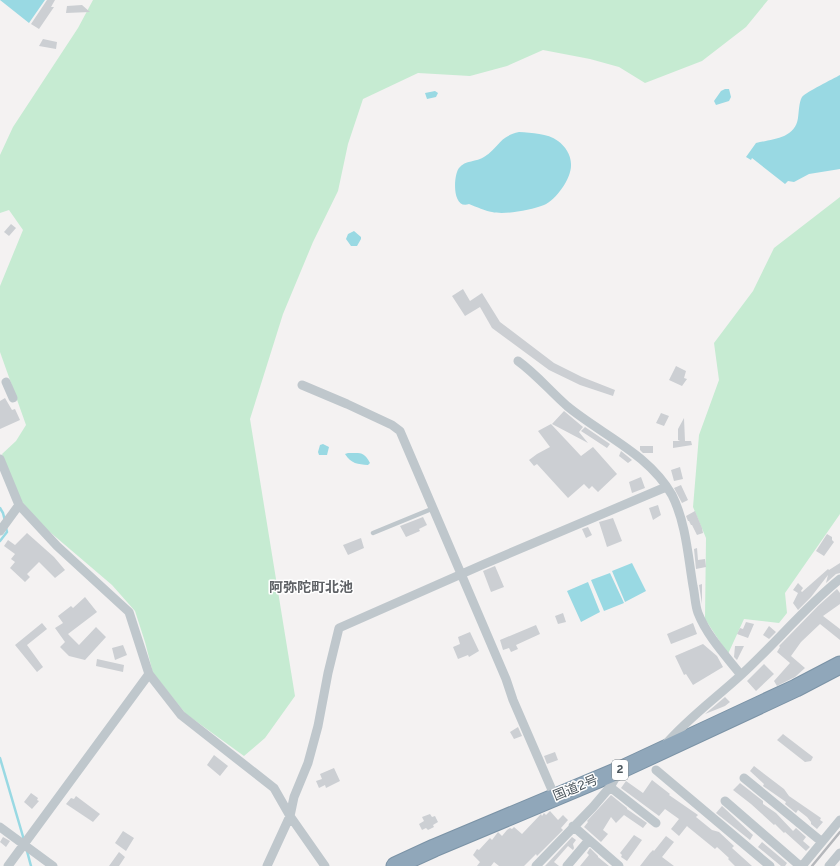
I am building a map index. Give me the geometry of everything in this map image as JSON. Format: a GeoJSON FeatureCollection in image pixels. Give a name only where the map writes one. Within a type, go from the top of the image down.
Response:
{"type":"FeatureCollection","features":[{"type":"Feature","properties":{"kind":"highway","name":"国道2号"},"geometry":{"type":"LineString","coordinates":[[395,866],[434,848],[620,770],[656,762],[840,665]]}},
{"type":"Feature","properties":{"kind":"street"},"geometry":{"type":"LineString","coordinates":[[518,361],[528,368],[566,405],[640,458],[655,472],[666,487],[672,496],[684,528],[698,612],[705,628],[741,675]]}},
{"type":"Feature","properties":{"kind":"street"},"geometry":{"type":"LineString","coordinates":[[302,385],[392,425],[400,431],[462,574],[506,678],[513,700],[555,797]]}},
{"type":"Feature","properties":{"kind":"street"},"geometry":{"type":"LineString","coordinates":[[0,394],[10,390]]}},
{"type":"Feature","properties":{"kind":"street"},"geometry":{"type":"LineString","coordinates":[[0,459],[19,505],[57,546],[129,612],[149,674],[181,715],[274,788],[290,816],[325,866]]}},
{"type":"Feature","properties":{"kind":"street"},"geometry":{"type":"LineString","coordinates":[[267,866],[290,816],[294,797],[308,762],[318,726],[328,673],[339,628],[482,565],[666,487]]}},
{"type":"Feature","properties":{"kind":"street"},"geometry":{"type":"LineString","coordinates":[[0,531],[19,505]]}},
{"type":"Feature","properties":{"kind":"street"},"geometry":{"type":"LineString","coordinates":[[770,866],[729,837],[665,782],[656,762],[676,732],[741,675],[782,636],[818,597],[840,579]]}},
{"type":"Feature","properties":{"kind":"street"},"geometry":{"type":"LineString","coordinates":[[8,866],[149,674]]}},
{"type":"Feature","properties":{"kind":"street"},"geometry":{"type":"LineString","coordinates":[[536,866],[593,807],[610,787],[620,770]]}},
{"type":"Feature","properties":{"kind":"street"},"geometry":{"type":"LineString","coordinates":[[744,778],[822,842]]}},
{"type":"Feature","properties":{"kind":"street"},"geometry":{"type":"LineString","coordinates":[[610,787],[650,822]]}},
{"type":"Feature","properties":{"kind":"street"},"geometry":{"type":"LineString","coordinates":[[725,801],[746,814],[801,866],[840,820]]}},
{"type":"Feature","properties":{"kind":"street"},"geometry":{"type":"LineString","coordinates":[[574,826],[619,866]]}},
{"type":"Feature","properties":{"kind":"street"},"geometry":{"type":"LineString","coordinates":[[0,827],[53,866]]}},
{"type":"Feature","properties":{"kind":"street"},"geometry":{"type":"LineString","coordinates":[[567,866],[589,840]]}},
{"type":"Feature","properties":{"kind":"street"},"geometry":{"type":"LineString","coordinates":[[829,866],[840,853]]}},
{"type":"Feature","properties":{"kind":"lane"},"geometry":{"type":"LineString","coordinates":[[373,533],[434,508]]}},
{"type":"Feature","properties":{"kind":"green space"},"geometry":{"type":"Polygon","coordinates":[[[93,0],[768,0],[746,27],[702,61],[645,83],[619,67],[590,59],[543,50],[507,66],[470,76],[418,73],[363,99],[348,144],[338,191],[313,242],[283,314],[250,419],[295,696],[265,738],[244,756],[186,714],[153,673],[135,611],[112,585],[44,527],[21,501],[2,454],[16,441],[26,425],[0,352],[0,286],[23,230],[9,210],[0,213],[0,155],[13,127],[78,28],[93,0]]]}},
{"type":"Feature","properties":{"kind":"green space"},"geometry":{"type":"Polygon","coordinates":[[[840,197],[840,514],[785,593],[787,613],[779,623],[744,619],[728,654],[705,619],[706,538],[693,507],[699,435],[719,380],[714,343],[753,291],[774,248],[840,197]]]}},
{"type":"Feature","properties":{"kind":"water"},"geometry":{"type":"Polygon","coordinates":[[[0,0],[45,0],[29,23],[0,0]]]}},
{"type":"Feature","properties":{"kind":"water"},"geometry":{"type":"Polygon","coordinates":[[[840,75],[840,169],[809,174],[794,182],[788,181],[785,184],[752,158],[751,160],[746,157],[756,143],[776,139],[788,134],[796,125],[802,97],[840,75]]]}},
{"type":"Feature","properties":{"kind":"water"},"geometry":{"type":"Polygon","coordinates":[[[729,89],[731,97],[729,101],[716,105],[714,101],[721,91],[729,89]]]}},
{"type":"Feature","properties":{"kind":"water"},"geometry":{"type":"Polygon","coordinates":[[[435,91],[438,93],[436,97],[427,99],[425,93],[435,91]]]}},
{"type":"Feature","properties":{"kind":"water"},"geometry":{"type":"Polygon","coordinates":[[[519,132],[549,136],[561,143],[567,151],[571,161],[571,170],[566,182],[558,194],[544,205],[532,209],[511,212],[497,213],[469,204],[463,205],[459,202],[455,191],[455,184],[459,168],[468,162],[484,157],[503,139],[519,132]]]}},
{"type":"Feature","properties":{"kind":"water"},"geometry":{"type":"Polygon","coordinates":[[[354,231],[361,237],[361,239],[357,246],[351,246],[346,239],[348,234],[354,231]]]}},
{"type":"Feature","properties":{"kind":"water"},"geometry":{"type":"Polygon","coordinates":[[[323,444],[329,447],[327,455],[319,455],[318,452],[320,445],[323,444]]]}},
{"type":"Feature","properties":{"kind":"water"},"geometry":{"type":"Polygon","coordinates":[[[345,454],[364,455],[370,463],[368,465],[355,463],[345,454]]]}},
{"type":"Feature","properties":{"kind":"water"},"geometry":{"type":"Polygon","coordinates":[[[632,563],[646,591],[625,602],[612,571],[632,563]]]}},
{"type":"Feature","properties":{"kind":"water"},"geometry":{"type":"Polygon","coordinates":[[[610,573],[624,603],[604,611],[591,580],[610,573]]]}},
{"type":"Feature","properties":{"kind":"water"},"geometry":{"type":"Polygon","coordinates":[[[588,582],[600,612],[581,622],[567,591],[588,582]]]}},
{"type":"Feature","properties":{"kind":"building"},"geometry":{"type":"Polygon","coordinates":[[[47,0],[55,0],[51,7],[54,7],[39,29],[31,24],[47,0]]]}},
{"type":"Feature","properties":{"kind":"building"},"geometry":{"type":"Polygon","coordinates":[[[82,5],[90,12],[66,13],[67,6],[82,5]]]}},
{"type":"Feature","properties":{"kind":"building"},"geometry":{"type":"Polygon","coordinates":[[[43,39],[57,42],[56,49],[39,46],[43,39]]]}},
{"type":"Feature","properties":{"kind":"building"},"geometry":{"type":"Polygon","coordinates":[[[11,224],[16,228],[9,236],[4,232],[11,224]]]}},
{"type":"Feature","properties":{"kind":"building"},"geometry":{"type":"Polygon","coordinates":[[[463,289],[470,301],[482,293],[500,322],[554,363],[582,377],[615,390],[613,396],[580,385],[549,370],[492,328],[480,307],[465,316],[452,296],[463,289]]]}},
{"type":"Feature","properties":{"kind":"building"},"geometry":{"type":"Polygon","coordinates":[[[676,366],[686,371],[684,378],[687,379],[682,386],[669,380],[676,366]]]}},
{"type":"Feature","properties":{"kind":"building"},"geometry":{"type":"Polygon","coordinates":[[[5,398],[12,410],[15,409],[20,420],[0,429],[0,401],[5,398]]]}},
{"type":"Feature","properties":{"kind":"building"},"geometry":{"type":"Polygon","coordinates":[[[564,411],[583,427],[579,432],[588,443],[552,424],[564,411]]]}},
{"type":"Feature","properties":{"kind":"building"},"geometry":{"type":"Polygon","coordinates":[[[661,413],[669,416],[664,426],[656,423],[661,413]]]}},
{"type":"Feature","properties":{"kind":"building"},"geometry":{"type":"Polygon","coordinates":[[[684,418],[685,441],[691,441],[692,445],[673,448],[673,441],[680,441],[678,440],[678,429],[684,418]]]}},
{"type":"Feature","properties":{"kind":"building"},"geometry":{"type":"Polygon","coordinates":[[[551,424],[581,456],[593,447],[617,474],[598,492],[592,486],[589,489],[584,484],[568,498],[537,464],[534,466],[529,460],[550,447],[538,431],[551,424]]]}},
{"type":"Feature","properties":{"kind":"building"},"geometry":{"type":"Polygon","coordinates":[[[585,427],[610,444],[607,448],[581,431],[585,427]]]}},
{"type":"Feature","properties":{"kind":"building"},"geometry":{"type":"Polygon","coordinates":[[[640,446],[653,446],[653,453],[643,453],[640,450],[640,446]]]}},
{"type":"Feature","properties":{"kind":"building"},"geometry":{"type":"Polygon","coordinates":[[[621,451],[632,460],[628,463],[619,456],[621,451]]]}},
{"type":"Feature","properties":{"kind":"building"},"geometry":{"type":"Polygon","coordinates":[[[680,467],[683,479],[674,481],[671,470],[680,467]]]}},
{"type":"Feature","properties":{"kind":"building"},"geometry":{"type":"Polygon","coordinates":[[[641,477],[645,488],[632,493],[629,482],[641,477]]]}},
{"type":"Feature","properties":{"kind":"building"},"geometry":{"type":"Polygon","coordinates":[[[681,485],[688,500],[682,503],[674,488],[681,485]]]}},
{"type":"Feature","properties":{"kind":"building"},"geometry":{"type":"Polygon","coordinates":[[[658,505],[661,515],[653,520],[649,508],[658,505]]]}},
{"type":"Feature","properties":{"kind":"building"},"geometry":{"type":"Polygon","coordinates":[[[695,511],[703,533],[697,535],[686,516],[695,511]]]}},
{"type":"Feature","properties":{"kind":"building"},"geometry":{"type":"Polygon","coordinates":[[[423,517],[427,525],[419,529],[420,531],[406,537],[400,526],[423,517]]]}},
{"type":"Feature","properties":{"kind":"building"},"geometry":{"type":"Polygon","coordinates":[[[613,518],[622,541],[607,547],[599,522],[613,518]]]}},
{"type":"Feature","properties":{"kind":"building"},"geometry":{"type":"Polygon","coordinates":[[[588,527],[592,535],[586,538],[582,529],[588,527]]]}},
{"type":"Feature","properties":{"kind":"building"},"geometry":{"type":"Polygon","coordinates":[[[27,533],[54,557],[65,570],[55,578],[39,562],[27,574],[30,577],[25,582],[10,568],[15,562],[11,559],[15,554],[4,546],[8,540],[15,545],[27,533]]]}},
{"type":"Feature","properties":{"kind":"building"},"geometry":{"type":"Polygon","coordinates":[[[827,534],[832,537],[834,542],[824,556],[816,551],[827,534]]]}},
{"type":"Feature","properties":{"kind":"building"},"geometry":{"type":"Polygon","coordinates":[[[361,538],[364,548],[348,555],[343,545],[361,538]]]}},
{"type":"Feature","properties":{"kind":"building"},"geometry":{"type":"Polygon","coordinates":[[[697,548],[698,560],[705,559],[706,567],[696,569],[694,549],[697,548]]]}},
{"type":"Feature","properties":{"kind":"building"},"geometry":{"type":"Polygon","coordinates":[[[840,563],[840,573],[836,574],[826,583],[828,575],[811,597],[798,610],[793,603],[798,593],[793,590],[798,583],[803,588],[801,591],[802,592],[828,569],[829,570],[840,563]]]}},
{"type":"Feature","properties":{"kind":"building"},"geometry":{"type":"Polygon","coordinates":[[[495,566],[504,587],[491,592],[483,571],[495,566]]]}},
{"type":"Feature","properties":{"kind":"building"},"geometry":{"type":"Polygon","coordinates":[[[702,584],[702,604],[699,585],[702,584]]]}},
{"type":"Feature","properties":{"kind":"building"},"geometry":{"type":"Polygon","coordinates":[[[837,589],[840,593],[840,604],[823,616],[840,629],[840,640],[820,624],[801,642],[791,656],[805,668],[795,677],[777,686],[774,681],[790,663],[777,652],[780,647],[779,646],[837,589]]]}},
{"type":"Feature","properties":{"kind":"building"},"geometry":{"type":"Polygon","coordinates":[[[85,597],[97,612],[68,634],[79,645],[96,627],[106,637],[85,660],[69,656],[60,647],[65,642],[55,628],[63,623],[58,616],[71,606],[73,608],[85,597]]]}},
{"type":"Feature","properties":{"kind":"building"},"geometry":{"type":"Polygon","coordinates":[[[563,613],[566,622],[558,624],[555,616],[563,613]]]}},
{"type":"Feature","properties":{"kind":"building"},"geometry":{"type":"Polygon","coordinates":[[[746,622],[754,624],[748,638],[737,634],[740,628],[743,629],[746,622]]]}},
{"type":"Feature","properties":{"kind":"building"},"geometry":{"type":"Polygon","coordinates":[[[42,623],[47,629],[27,645],[43,667],[37,672],[15,645],[42,623]]]}},
{"type":"Feature","properties":{"kind":"building"},"geometry":{"type":"Polygon","coordinates":[[[693,623],[697,634],[671,644],[667,634],[693,623]]]}},
{"type":"Feature","properties":{"kind":"building"},"geometry":{"type":"Polygon","coordinates":[[[536,625],[540,634],[516,645],[518,649],[511,652],[509,648],[503,650],[500,640],[536,625]]]}},
{"type":"Feature","properties":{"kind":"building"},"geometry":{"type":"Polygon","coordinates":[[[769,626],[776,632],[769,639],[763,635],[769,626]]]}},
{"type":"Feature","properties":{"kind":"building"},"geometry":{"type":"Polygon","coordinates":[[[470,632],[479,651],[469,657],[468,655],[458,659],[453,647],[460,644],[458,637],[470,632]]]}},
{"type":"Feature","properties":{"kind":"building"},"geometry":{"type":"Polygon","coordinates":[[[703,644],[717,656],[723,667],[693,685],[686,674],[684,675],[675,656],[703,644]]]}},
{"type":"Feature","properties":{"kind":"building"},"geometry":{"type":"Polygon","coordinates":[[[123,645],[127,655],[115,660],[112,648],[123,645]]]}},
{"type":"Feature","properties":{"kind":"building"},"geometry":{"type":"Polygon","coordinates":[[[735,646],[744,646],[737,660],[734,657],[735,646]]]}},
{"type":"Feature","properties":{"kind":"building"},"geometry":{"type":"Polygon","coordinates":[[[97,659],[124,665],[123,672],[96,666],[97,659]]]}},
{"type":"Feature","properties":{"kind":"building"},"geometry":{"type":"Polygon","coordinates":[[[764,664],[774,674],[756,691],[747,681],[764,664]]]}},
{"type":"Feature","properties":{"kind":"building"},"geometry":{"type":"Polygon","coordinates":[[[725,697],[730,702],[725,706],[705,714],[725,697]]]}},
{"type":"Feature","properties":{"kind":"building"},"geometry":{"type":"Polygon","coordinates":[[[518,727],[522,736],[514,739],[510,732],[518,727]]]}},
{"type":"Feature","properties":{"kind":"building"},"geometry":{"type":"Polygon","coordinates":[[[783,734],[813,757],[811,761],[805,762],[777,740],[783,734]]]}},
{"type":"Feature","properties":{"kind":"building"},"geometry":{"type":"Polygon","coordinates":[[[555,752],[558,760],[547,764],[544,756],[555,752]]]}},
{"type":"Feature","properties":{"kind":"building"},"geometry":{"type":"Polygon","coordinates":[[[214,755],[228,766],[220,776],[207,765],[214,755]]]}},
{"type":"Feature","properties":{"kind":"building"},"geometry":{"type":"Polygon","coordinates":[[[754,766],[784,789],[789,796],[821,818],[820,820],[823,822],[817,829],[811,824],[807,817],[798,810],[796,813],[785,804],[786,802],[763,786],[764,784],[750,771],[754,766]]]}},
{"type":"Feature","properties":{"kind":"building"},"geometry":{"type":"Polygon","coordinates":[[[334,768],[340,781],[326,788],[325,785],[319,788],[316,781],[322,779],[320,774],[334,768]]]}},
{"type":"Feature","properties":{"kind":"building"},"geometry":{"type":"Polygon","coordinates":[[[652,780],[670,794],[669,795],[698,815],[696,817],[712,830],[719,832],[734,846],[732,848],[752,866],[735,866],[717,847],[715,849],[687,826],[679,836],[671,829],[679,819],[665,809],[659,816],[621,788],[626,781],[643,793],[652,780]]]}},
{"type":"Feature","properties":{"kind":"building"},"geometry":{"type":"Polygon","coordinates":[[[740,783],[763,801],[763,804],[776,813],[793,831],[796,828],[806,837],[803,841],[810,847],[806,851],[733,790],[740,783]]]}},
{"type":"Feature","properties":{"kind":"building"},"geometry":{"type":"Polygon","coordinates":[[[31,793],[38,798],[37,800],[39,801],[32,809],[24,802],[31,793]]]}},
{"type":"Feature","properties":{"kind":"building"},"geometry":{"type":"Polygon","coordinates":[[[611,795],[627,809],[647,823],[643,828],[624,815],[616,823],[611,817],[603,830],[608,834],[601,842],[584,827],[588,822],[587,821],[611,795]]]}},
{"type":"Feature","properties":{"kind":"building"},"geometry":{"type":"Polygon","coordinates":[[[76,796],[100,814],[93,822],[66,804],[71,798],[74,799],[76,796]]]}},
{"type":"Feature","properties":{"kind":"building"},"geometry":{"type":"Polygon","coordinates":[[[722,806],[753,835],[750,840],[716,813],[722,806]]]}},
{"type":"Feature","properties":{"kind":"building"},"geometry":{"type":"Polygon","coordinates":[[[550,811],[558,820],[563,815],[568,820],[561,828],[563,830],[537,856],[536,854],[524,866],[499,866],[494,862],[491,866],[477,866],[480,862],[473,855],[477,849],[479,850],[490,838],[492,840],[498,832],[502,836],[507,830],[514,827],[522,834],[541,814],[542,816],[544,813],[546,815],[550,811]]]}},
{"type":"Feature","properties":{"kind":"building"},"geometry":{"type":"Polygon","coordinates":[[[430,814],[432,817],[435,816],[438,822],[433,825],[434,827],[428,830],[426,828],[422,830],[419,824],[424,821],[422,817],[430,814]]]}},
{"type":"Feature","properties":{"kind":"building"},"geometry":{"type":"Polygon","coordinates":[[[123,831],[134,838],[126,851],[115,843],[123,831]]]}},
{"type":"Feature","properties":{"kind":"building"},"geometry":{"type":"Polygon","coordinates":[[[634,835],[642,840],[627,861],[621,857],[622,855],[620,853],[634,835]]]}},
{"type":"Feature","properties":{"kind":"building"},"geometry":{"type":"Polygon","coordinates":[[[666,836],[674,842],[662,857],[674,866],[640,866],[650,853],[653,850],[654,851],[666,836]]]}},
{"type":"Feature","properties":{"kind":"building"},"geometry":{"type":"Polygon","coordinates":[[[3,837],[10,841],[6,847],[0,842],[3,837]]]}},
{"type":"Feature","properties":{"kind":"building"},"geometry":{"type":"Polygon","coordinates":[[[572,837],[576,840],[573,844],[574,848],[573,850],[568,846],[554,862],[559,866],[545,866],[572,837]]]}},
{"type":"Feature","properties":{"kind":"building"},"geometry":{"type":"Polygon","coordinates":[[[762,842],[787,863],[785,866],[781,866],[758,847],[762,842]]]}},
{"type":"Feature","properties":{"kind":"building"},"geometry":{"type":"Polygon","coordinates":[[[590,848],[609,866],[580,866],[589,855],[587,853],[590,848]]]}},
{"type":"Feature","properties":{"kind":"building"},"geometry":{"type":"Polygon","coordinates":[[[119,852],[125,857],[119,866],[109,866],[119,852]]]}},
{"type":"Feature","properties":{"kind":"waterway"},"geometry":{"type":"LineString","coordinates":[[0,508],[5,521]]}},
{"type":"Feature","properties":{"kind":"waterway"},"geometry":{"type":"LineString","coordinates":[[0,541],[7,532],[6,528]]}},
{"type":"Feature","properties":{"kind":"waterway"},"geometry":{"type":"LineString","coordinates":[[0,758],[24,840]]}},
{"type":"Feature","properties":{"kind":"waterway"},"geometry":{"type":"LineString","coordinates":[[27,851],[31,866]]}},
{"type":"Feature","properties":{"kind":"railway"},"geometry":{"type":"LineString","coordinates":[[812,866],[840,832]]}},
{"type":"Feature","properties":{"kind":"district","name":"阿弥陀町北池"},"geometry":{"type":"Point","coordinates":[311,588]}}]}
